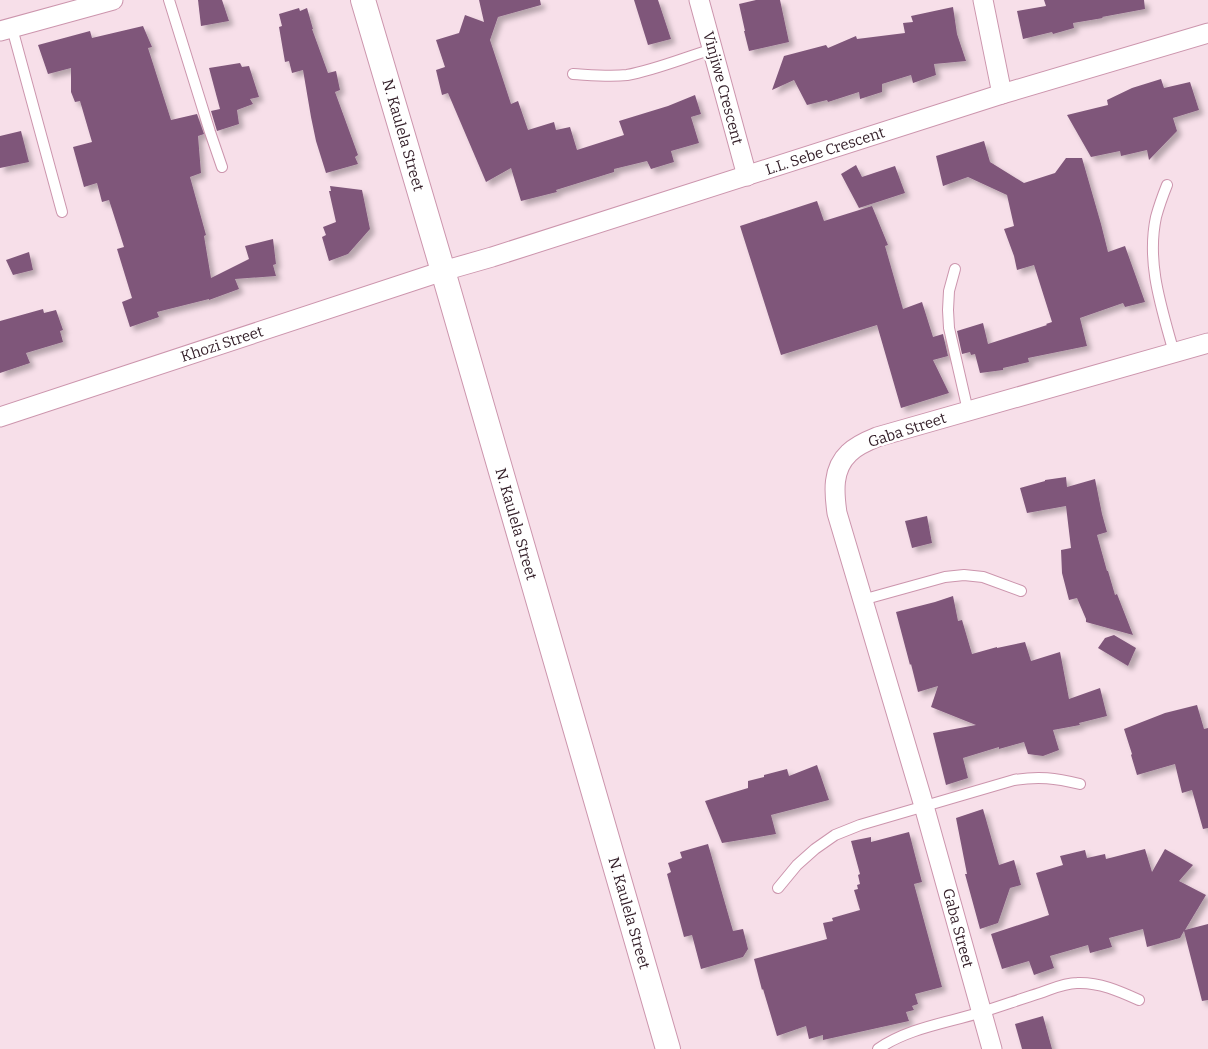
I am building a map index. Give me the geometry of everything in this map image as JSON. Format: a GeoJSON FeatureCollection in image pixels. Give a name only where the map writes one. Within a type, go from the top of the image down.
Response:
{"type":"FeatureCollection","features":[{"type":"Feature","properties":{"kind":"street"},"geometry":{"type":"LineString","coordinates":[[6,29],[113,0]]}},
{"type":"Feature","properties":{"kind":"street","name":"N. Kaulela Street"},"geometry":{"type":"LineString","coordinates":[[363,0],[444,271],[668,1049]]}},
{"type":"Feature","properties":{"kind":"street","name":"Vinjiwe Crescent"},"geometry":{"type":"LineString","coordinates":[[698,0],[747,176]]}},
{"type":"Feature","properties":{"kind":"street"},"geometry":{"type":"LineString","coordinates":[[983,0],[1002,94]]}},
{"type":"Feature","properties":{"kind":"street","name":"L.L. Sebe Crescent"},"geometry":{"type":"LineString","coordinates":[[444,271],[1002,94],[1208,34]]}},
{"type":"Feature","properties":{"kind":"street","name":"Khozi Street"},"geometry":{"type":"LineString","coordinates":[[0,417],[444,271]]}},
{"type":"Feature","properties":{"kind":"street","name":"Gaba Street"},"geometry":{"type":"LineString","coordinates":[[992,1049],[924,806],[836,513],[835,479],[839,465],[849,452],[877,437],[1208,343]]}},
{"type":"Feature","properties":{"kind":"lane"},"geometry":{"type":"LineString","coordinates":[[170,0],[222,167]]}},
{"type":"Feature","properties":{"kind":"lane"},"geometry":{"type":"LineString","coordinates":[[6,29],[62,212]]}},
{"type":"Feature","properties":{"kind":"lane"},"geometry":{"type":"LineString","coordinates":[[573,74],[627,75],[712,49]]}},
{"type":"Feature","properties":{"kind":"lane"},"geometry":{"type":"LineString","coordinates":[[1167,185],[1156,217],[1153,261],[1157,288],[1174,353]]}},
{"type":"Feature","properties":{"kind":"lane"},"geometry":{"type":"LineString","coordinates":[[955,269],[949,291],[949,328],[968,411]]}},
{"type":"Feature","properties":{"kind":"lane"},"geometry":{"type":"LineString","coordinates":[[862,600],[945,577],[964,575],[983,577],[1021,591]]}},
{"type":"Feature","properties":{"kind":"lane"},"geometry":{"type":"LineString","coordinates":[[778,888],[815,849],[835,835],[860,825],[1014,780],[1032,777],[1054,778],[1080,784]]}},
{"type":"Feature","properties":{"kind":"lane"},"geometry":{"type":"LineString","coordinates":[[878,1049],[904,1034],[1075,983],[1092,983],[1111,988],[1139,1000]]}},
{"type":"Feature","properties":{"kind":"building"},"geometry":{"type":"Polygon","coordinates":[[[198,0],[222,0],[229,21],[201,26],[198,0]]]}},
{"type":"Feature","properties":{"kind":"building"},"geometry":{"type":"Polygon","coordinates":[[[479,0],[540,0],[541,5],[498,17],[490,40],[511,104],[518,101],[528,130],[554,122],[556,130],[570,127],[577,150],[624,135],[619,121],[668,106],[695,95],[701,114],[691,117],[699,143],[671,151],[674,162],[651,169],[647,161],[614,169],[614,172],[556,190],[557,192],[521,201],[511,168],[486,182],[448,93],[442,95],[436,70],[445,67],[436,40],[459,33],[465,15],[484,22],[479,0]]]}},
{"type":"Feature","properties":{"kind":"building"},"geometry":{"type":"Polygon","coordinates":[[[634,0],[658,0],[671,39],[648,45],[634,0]]]}},
{"type":"Feature","properties":{"kind":"building"},"geometry":{"type":"Polygon","coordinates":[[[756,0],[780,0],[789,42],[749,51],[739,4],[756,0]]]}},
{"type":"Feature","properties":{"kind":"building"},"geometry":{"type":"Polygon","coordinates":[[[1044,0],[1144,0],[1145,9],[1073,23],[1074,28],[1023,39],[1017,11],[1046,6],[1044,0]]]}},
{"type":"Feature","properties":{"kind":"building"},"geometry":{"type":"Polygon","coordinates":[[[953,7],[957,34],[966,61],[934,64],[936,75],[913,83],[911,75],[882,84],[882,92],[860,99],[859,92],[828,102],[827,100],[807,105],[794,80],[772,90],[784,56],[826,45],[828,48],[856,36],[857,39],[905,33],[903,23],[913,22],[911,16],[953,7]]]}},
{"type":"Feature","properties":{"kind":"building"},"geometry":{"type":"Polygon","coordinates":[[[299,8],[300,11],[307,8],[312,29],[328,73],[336,71],[340,90],[335,92],[358,155],[355,157],[358,164],[326,173],[316,141],[303,70],[292,73],[289,61],[285,62],[279,27],[282,26],[279,14],[299,8]]]}},
{"type":"Feature","properties":{"kind":"building"},"geometry":{"type":"Polygon","coordinates":[[[143,26],[152,47],[148,48],[171,120],[197,114],[204,134],[198,136],[201,173],[190,177],[206,235],[204,236],[211,278],[249,259],[245,246],[273,239],[276,264],[273,265],[276,276],[235,279],[239,289],[209,300],[157,312],[159,317],[130,327],[122,302],[132,298],[117,249],[124,247],[109,200],[102,202],[97,183],[84,187],[73,147],[92,142],[80,101],[75,102],[71,92],[71,68],[48,74],[38,45],[90,31],[92,38],[143,26]]]}},
{"type":"Feature","properties":{"kind":"building"},"geometry":{"type":"Polygon","coordinates":[[[240,63],[242,67],[249,66],[259,97],[250,99],[253,104],[237,110],[239,124],[217,131],[211,111],[220,109],[209,68],[240,63]]]}},
{"type":"Feature","properties":{"kind":"building"},"geometry":{"type":"Polygon","coordinates":[[[1161,79],[1164,88],[1190,82],[1199,110],[1173,118],[1177,131],[1149,160],[1147,150],[1121,156],[1120,151],[1091,157],[1067,115],[1108,105],[1107,100],[1132,88],[1161,79]]]}},
{"type":"Feature","properties":{"kind":"building"},"geometry":{"type":"Polygon","coordinates":[[[21,131],[29,162],[0,168],[0,136],[21,131]]]}},
{"type":"Feature","properties":{"kind":"building"},"geometry":{"type":"Polygon","coordinates":[[[984,141],[990,162],[1024,183],[1055,173],[1066,158],[1082,158],[1108,252],[1125,246],[1145,302],[1125,307],[1123,303],[1080,318],[1087,346],[1028,358],[1029,362],[1003,368],[1003,370],[980,373],[975,354],[971,355],[970,352],[962,354],[957,331],[983,323],[988,344],[1052,322],[1034,265],[1017,270],[1004,229],[1014,226],[1007,195],[968,177],[943,186],[936,156],[984,141]]]}},
{"type":"Feature","properties":{"kind":"building"},"geometry":{"type":"Polygon","coordinates":[[[856,165],[862,177],[895,166],[905,193],[859,208],[841,174],[856,165]]]}},
{"type":"Feature","properties":{"kind":"building"},"geometry":{"type":"Polygon","coordinates":[[[330,186],[362,190],[370,229],[348,254],[329,261],[322,237],[326,235],[323,227],[336,222],[329,191],[331,191],[330,186]]]}},
{"type":"Feature","properties":{"kind":"building"},"geometry":{"type":"Polygon","coordinates":[[[817,201],[824,221],[872,206],[888,245],[885,246],[903,309],[922,302],[933,337],[943,334],[948,356],[933,360],[949,393],[901,408],[877,325],[781,355],[740,226],[817,201]]]}},
{"type":"Feature","properties":{"kind":"building"},"geometry":{"type":"Polygon","coordinates":[[[29,252],[33,270],[13,275],[6,260],[29,252]]]}},
{"type":"Feature","properties":{"kind":"building"},"geometry":{"type":"Polygon","coordinates":[[[43,309],[44,313],[56,310],[63,330],[60,331],[63,342],[26,353],[30,363],[0,373],[0,321],[43,309]]]}},
{"type":"Feature","properties":{"kind":"building"},"geometry":{"type":"Polygon","coordinates":[[[1066,477],[1067,487],[1095,479],[1107,532],[1097,535],[1115,595],[1117,594],[1133,635],[1086,622],[1077,598],[1069,600],[1062,573],[1061,550],[1071,548],[1066,506],[1027,513],[1020,488],[1045,480],[1066,477]]]}},
{"type":"Feature","properties":{"kind":"building"},"geometry":{"type":"Polygon","coordinates":[[[927,516],[932,543],[912,548],[905,521],[927,516]]]}},
{"type":"Feature","properties":{"kind":"building"},"geometry":{"type":"Polygon","coordinates":[[[953,596],[958,621],[962,620],[972,654],[1025,642],[1031,661],[1060,652],[1069,699],[1100,688],[1107,716],[1079,723],[1080,725],[1053,730],[1059,750],[1043,756],[1028,754],[1024,742],[999,749],[999,747],[963,758],[968,778],[946,785],[933,733],[976,725],[931,707],[938,686],[918,692],[896,612],[953,596]]]}},
{"type":"Feature","properties":{"kind":"building"},"geometry":{"type":"Polygon","coordinates":[[[1114,635],[1136,648],[1128,666],[1098,648],[1105,638],[1114,635]]]}},
{"type":"Feature","properties":{"kind":"building"},"geometry":{"type":"Polygon","coordinates":[[[1197,705],[1204,729],[1208,728],[1208,828],[1203,829],[1192,790],[1182,793],[1175,764],[1137,775],[1124,729],[1165,713],[1197,705]]]}},
{"type":"Feature","properties":{"kind":"building"},"geometry":{"type":"Polygon","coordinates":[[[817,765],[829,800],[771,815],[776,834],[722,843],[705,801],[748,788],[748,781],[764,777],[764,775],[787,769],[789,776],[817,765]]]}},
{"type":"Feature","properties":{"kind":"building"},"geometry":{"type":"Polygon","coordinates":[[[983,809],[999,865],[1014,860],[1021,885],[1010,888],[998,923],[980,929],[965,874],[967,874],[956,818],[983,809]]]}},
{"type":"Feature","properties":{"kind":"building"},"geometry":{"type":"Polygon","coordinates":[[[909,832],[922,882],[914,884],[942,987],[915,994],[918,1004],[912,1006],[914,1010],[906,1012],[909,1021],[823,1040],[823,1035],[809,1039],[806,1026],[777,1036],[754,959],[827,939],[823,923],[833,921],[832,918],[860,910],[854,890],[858,889],[857,885],[860,884],[858,875],[860,874],[851,841],[871,837],[871,842],[909,832]]]}},
{"type":"Feature","properties":{"kind":"building"},"geometry":{"type":"Polygon","coordinates":[[[708,844],[733,931],[743,929],[748,949],[743,957],[701,969],[692,935],[684,937],[667,874],[671,872],[668,863],[682,858],[680,852],[708,844]]]}},
{"type":"Feature","properties":{"kind":"building"},"geometry":{"type":"Polygon","coordinates":[[[1145,849],[1152,872],[1165,849],[1193,865],[1179,881],[1206,895],[1185,930],[1208,924],[1208,1000],[1202,1001],[1184,931],[1180,938],[1147,947],[1143,929],[1109,938],[1112,947],[1090,953],[1088,945],[1050,956],[1054,968],[1034,975],[1029,961],[1002,969],[991,934],[1049,915],[1036,873],[1063,865],[1060,856],[1085,850],[1087,858],[1105,854],[1106,859],[1145,849]]]}},
{"type":"Feature","properties":{"kind":"building"},"geometry":{"type":"Polygon","coordinates":[[[1043,1016],[1052,1049],[1022,1049],[1015,1024],[1043,1016]]]}}]}
